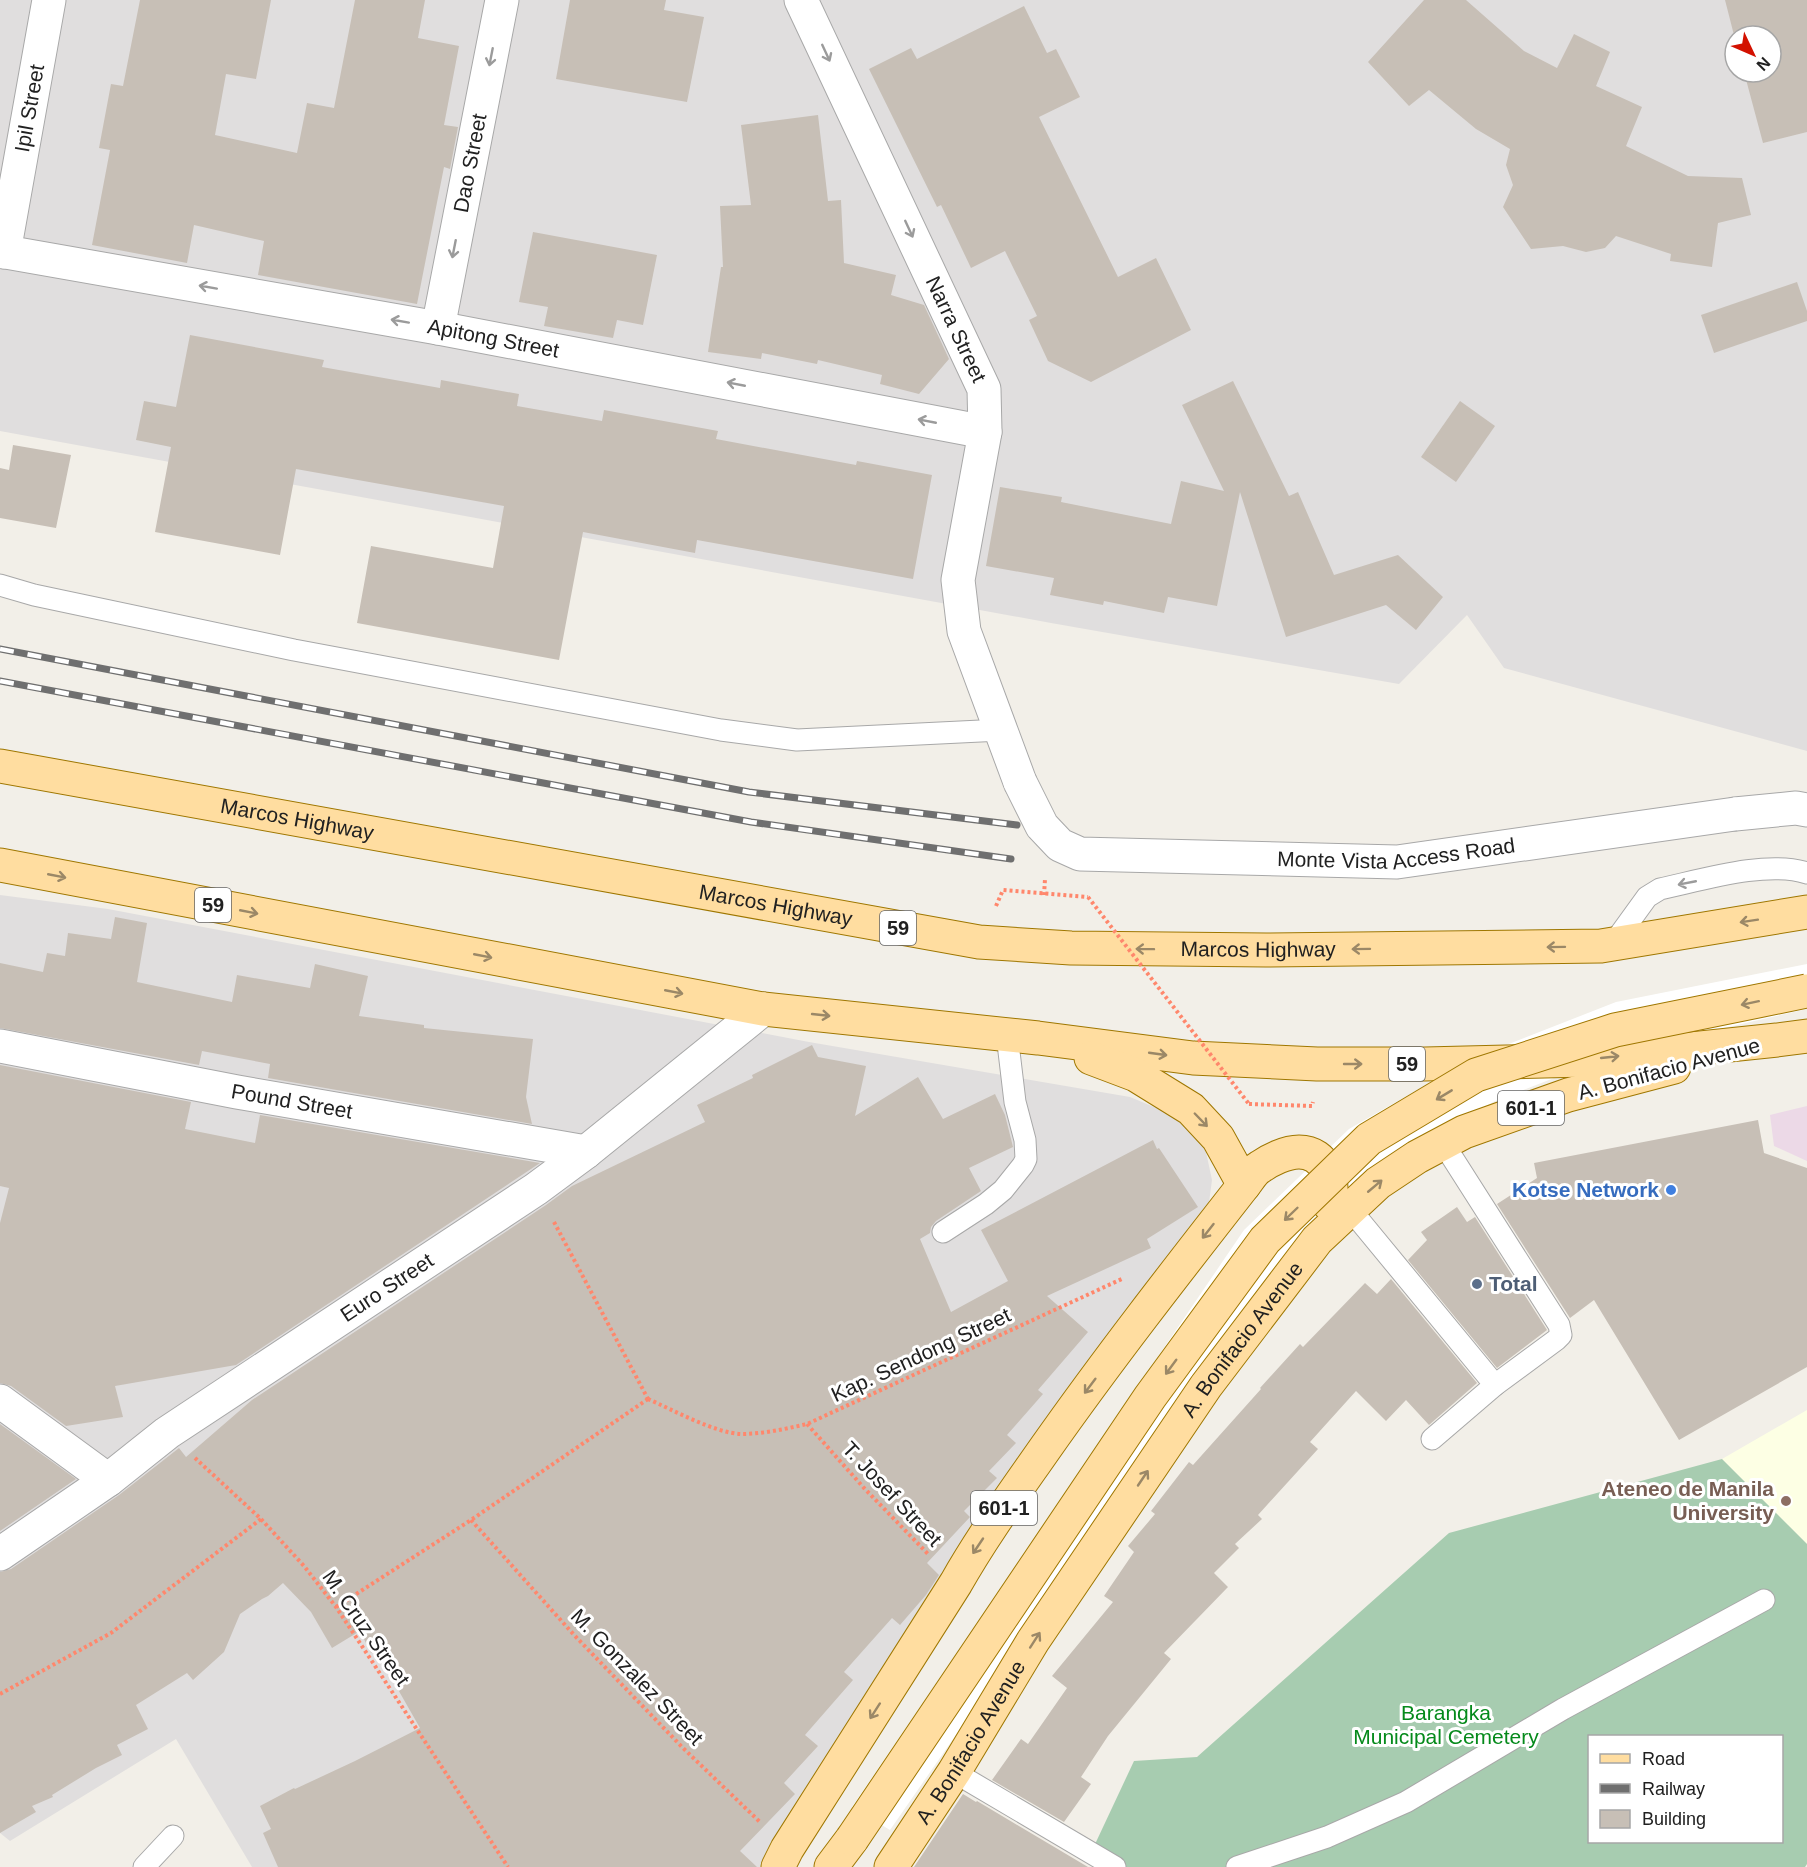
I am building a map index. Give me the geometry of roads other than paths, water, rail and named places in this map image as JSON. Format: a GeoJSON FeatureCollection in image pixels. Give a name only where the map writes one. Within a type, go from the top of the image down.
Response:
{"type":"FeatureCollection","features":[{"type":"Feature","properties":{"kind":"main road","name":"Marcos Highway"},"geometry":{"type":"LineString","coordinates":[[0,766],[979,942],[1071,948],[1255,950],[1601,946],[1807,912]]}},
{"type":"Feature","properties":{"kind":"main road","name":"59"},"geometry":{"type":"LineString","coordinates":[[0,865],[763,1009],[1023,1036],[1193,1058],[1317,1064],[1586,1060],[1792,1038]]}},
{"type":"Feature","properties":{"kind":"main road"},"geometry":{"type":"LineString","coordinates":[[831,1867],[1150,1397],[1265,1240],[1369,1139],[1476,1076],[1615,1030],[1807,991]]}},
{"type":"Feature","properties":{"kind":"main road"},"geometry":{"type":"LineString","coordinates":[[1023,1036],[1136,1075],[1191,1110],[1218,1138],[1244,1185],[1258,1168],[1280,1156],[1299,1152],[1312,1155],[1324,1165],[1331,1178],[1330,1198],[1317,1240]]}},
{"type":"Feature","properties":{"kind":"main road","name":"A. Bonifacio Avenue"},"geometry":{"type":"LineString","coordinates":[[891,1867],[954,1772],[1034,1641],[1206,1386],[1317,1240],[1378,1183],[1464,1132],[1568,1095],[1792,1038]]}},
{"type":"Feature","properties":{"kind":"main road","name":"601-1"},"geometry":{"type":"LineString","coordinates":[[782,1858],[972,1556],[1081,1397],[1244,1185]]}},
{"type":"Feature","properties":{"kind":"street","name":"Ipil Street"},"geometry":{"type":"LineString","coordinates":[[2,251],[49,0]]}},
{"type":"Feature","properties":{"kind":"street","name":"Dao Street"},"geometry":{"type":"LineString","coordinates":[[438,328],[502,0]]}},
{"type":"Feature","properties":{"kind":"street","name":"Narra Street"},"geometry":{"type":"LineString","coordinates":[[801,0],[984,389],[985,432],[958,580],[964,631],[1020,782]]}},
{"type":"Feature","properties":{"kind":"street","name":"Apitong Street"},"geometry":{"type":"LineString","coordinates":[[2,251],[438,328],[985,432]]}},
{"type":"Feature","properties":{"kind":"street","name":"Monte Vista Access Road"},"geometry":{"type":"LineString","coordinates":[[1020,782],[1042,826],[1060,845],[1080,854],[1397,862],[1735,814],[1796,808],[1807,810]]}},
{"type":"Feature","properties":{"kind":"street","name":"Euro Street"},"geometry":{"type":"LineString","coordinates":[[0,1554],[108,1480],[167,1433],[536,1189],[586,1152],[763,1009]]}},
{"type":"Feature","properties":{"kind":"street","name":"Pound Street"},"geometry":{"type":"LineString","coordinates":[[0,1046],[237,1092],[586,1152]]}},
{"type":"Feature","properties":{"kind":"street"},"geometry":{"type":"LineString","coordinates":[[0,1401],[108,1480]]}},
{"type":"Feature","properties":{"kind":"lane"},"geometry":{"type":"LineString","coordinates":[[0,585],[34,595],[294,650],[721,730],[797,740],[1001,730]]}},
{"type":"Feature","properties":{"kind":"lane"},"geometry":{"type":"LineString","coordinates":[[1613,944],[1647,897],[1660,889],[1758,869],[1807,873]]}},
{"type":"Feature","properties":{"kind":"lane"},"geometry":{"type":"LineString","coordinates":[[943,1232],[1003,1190],[1026,1159],[1025,1140],[1015,1102],[1023,1036]]}},
{"type":"Feature","properties":{"kind":"lane"},"geometry":{"type":"LineString","coordinates":[[1432,1439],[1496,1385],[1561,1335],[1559,1325],[1443,1143]]}},
{"type":"Feature","properties":{"kind":"lane"},"geometry":{"type":"LineString","coordinates":[[1350,1209],[1496,1385]]}},
{"type":"Feature","properties":{"kind":"lane"},"geometry":{"type":"LineString","coordinates":[[1238,1867],[1327,1837],[1406,1802],[1563,1709],[1764,1600]]}},
{"type":"Feature","properties":{"kind":"lane"},"geometry":{"type":"LineString","coordinates":[[954,1772],[1116,1867]]}},
{"type":"Feature","properties":{"kind":"lane"},"geometry":{"type":"LineString","coordinates":[[144,1867],[173,1836]]}},
{"type":"Feature","properties":{"kind":"railway"},"geometry":{"type":"LineString","coordinates":[[0,649],[749,792],[1017,825]]}},
{"type":"Feature","properties":{"kind":"railway"},"geometry":{"type":"LineString","coordinates":[[0,681],[751,822],[1011,859]]}},
{"type":"Feature","properties":{"kind":"place","name":"Kotse Network"},"geometry":{"type":"Point","coordinates":[1671,1190]}},
{"type":"Feature","properties":{"kind":"place","name":"Total"},"geometry":{"type":"Point","coordinates":[1477,1284]}},
{"type":"Feature","properties":{"kind":"place","name":"Ateneo de Manila University"},"geometry":{"type":"Point","coordinates":[1786,1501]}},
{"type":"Feature","properties":{"kind":"park label","name":"Barangka Municipal Cemetery"},"geometry":{"type":"Point","coordinates":[1446,1725]}}]}
